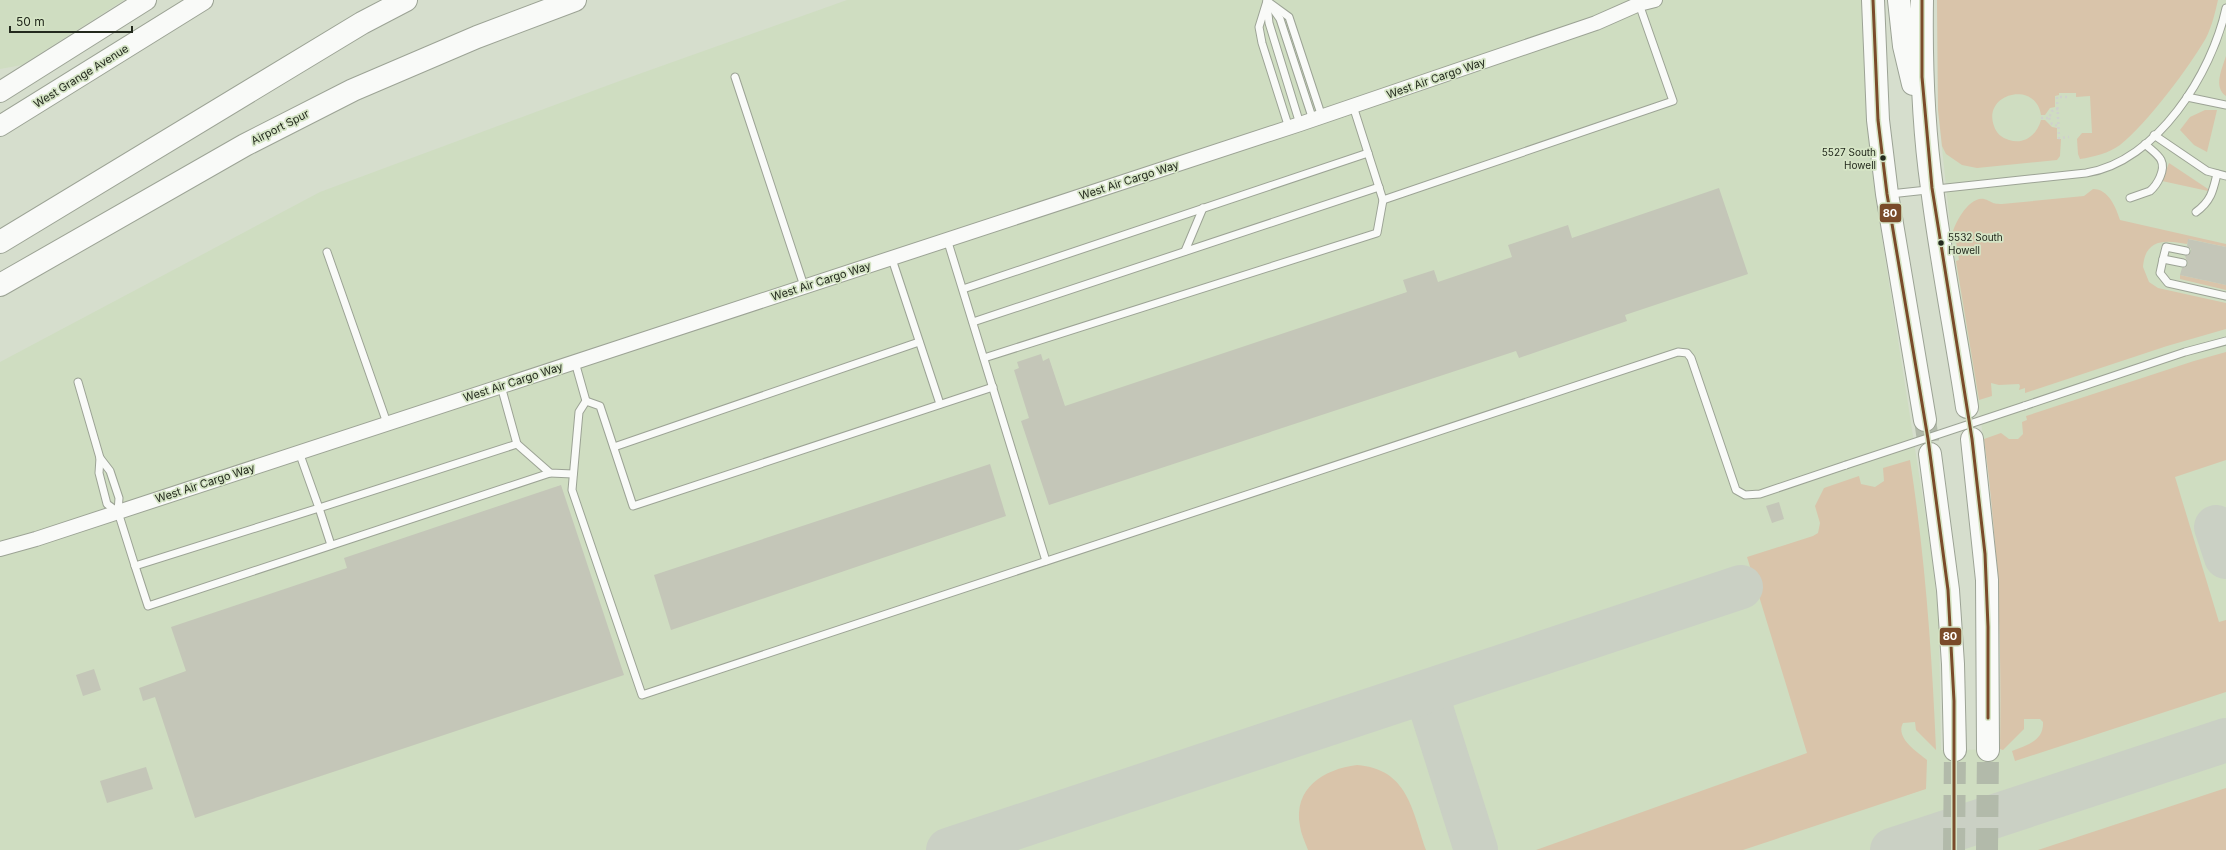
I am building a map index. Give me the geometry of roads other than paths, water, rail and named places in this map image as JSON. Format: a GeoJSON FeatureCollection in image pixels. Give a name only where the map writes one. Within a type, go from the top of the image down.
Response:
{"type":"FeatureCollection","features":[{"type":"Feature","properties":{"kind":"main road"},"geometry":{"type":"LineString","coordinates":[[0,242],[362,23],[406,0]]}},
{"type":"Feature","properties":{"kind":"main road"},"geometry":{"type":"LineString","coordinates":[[1873,0],[1878,120],[1887,194],[1925,420]]}},
{"type":"Feature","properties":{"kind":"main road"},"geometry":{"type":"LineString","coordinates":[[1899,0],[1904,46],[1926,142]]}},
{"type":"Feature","properties":{"kind":"main road"},"geometry":{"type":"LineString","coordinates":[[1922,0],[1922,77],[1926,142],[1967,407]]}},
{"type":"Feature","properties":{"kind":"main road","name":"Airport Spur"},"geometry":{"type":"LineString","coordinates":[[0,284],[245,145],[353,90],[477,37],[568,1]]}},
{"type":"Feature","properties":{"kind":"main road"},"geometry":{"type":"LineString","coordinates":[[1972,439],[1987,580],[1988,750]]}},
{"type":"Feature","properties":{"kind":"main road"},"geometry":{"type":"LineString","coordinates":[[1930,454],[1948,590],[1953,664],[1955,750]]}},
{"type":"Feature","properties":{"kind":"street"},"geometry":{"type":"LineString","coordinates":[[0,92],[146,0]]}},
{"type":"Feature","properties":{"kind":"street","name":"West Grange Avenue"},"geometry":{"type":"LineString","coordinates":[[0,126],[203,0]]}},
{"type":"Feature","properties":{"kind":"street","name":"West Air Cargo Way"},"geometry":{"type":"LineString","coordinates":[[0,549],[118,512],[804,286],[892,259],[1306,122],[1596,23],[1640,2],[1656,0]]}},
{"type":"Feature","properties":{"kind":"street"},"geometry":{"type":"LineString","coordinates":[[0,76],[31,73]]}},
{"type":"Feature","properties":{"kind":"lane"},"geometry":{"type":"LineString","coordinates":[[1267,0],[1259,26],[1261,37],[1306,122]]}},
{"type":"Feature","properties":{"kind":"lane"},"geometry":{"type":"LineString","coordinates":[[1267,0],[1268,23],[1306,122]]}},
{"type":"Feature","properties":{"kind":"lane"},"geometry":{"type":"LineString","coordinates":[[1267,0],[1280,20],[1306,122]]}},
{"type":"Feature","properties":{"kind":"lane"},"geometry":{"type":"LineString","coordinates":[[1383,200],[1673,101],[1640,2]]}},
{"type":"Feature","properties":{"kind":"lane"},"geometry":{"type":"LineString","coordinates":[[1887,194],[2098,171],[2123,161],[2146,144],[2198,81],[2211,56],[2226,8]]}},
{"type":"Feature","properties":{"kind":"lane"},"geometry":{"type":"LineString","coordinates":[[735,76],[804,286]]}},
{"type":"Feature","properties":{"kind":"lane"},"geometry":{"type":"LineString","coordinates":[[2187,96],[2226,104]]}},
{"type":"Feature","properties":{"kind":"lane"},"geometry":{"type":"LineString","coordinates":[[984,358],[1377,233],[1383,200],[1353,106]]}},
{"type":"Feature","properties":{"kind":"lane"},"geometry":{"type":"LineString","coordinates":[[2154,135],[2207,171],[2226,176]]}},
{"type":"Feature","properties":{"kind":"lane"},"geometry":{"type":"LineString","coordinates":[[2130,198],[2150,191],[2160,174],[2162,166],[2161,160],[2146,144]]}},
{"type":"Feature","properties":{"kind":"lane"},"geometry":{"type":"LineString","coordinates":[[963,289],[1368,153]]}},
{"type":"Feature","properties":{"kind":"lane"},"geometry":{"type":"LineString","coordinates":[[2196,212],[2211,198],[2216,174]]}},
{"type":"Feature","properties":{"kind":"lane"},"geometry":{"type":"LineString","coordinates":[[972,322],[1379,187]]}},
{"type":"Feature","properties":{"kind":"lane"},"geometry":{"type":"LineString","coordinates":[[1185,251],[1203,208]]}},
{"type":"Feature","properties":{"kind":"lane"},"geometry":{"type":"LineString","coordinates":[[948,240],[1046,561]]}},
{"type":"Feature","properties":{"kind":"lane"},"geometry":{"type":"LineString","coordinates":[[2186,251],[2166,247],[2160,273],[2165,281],[2226,296]]}},
{"type":"Feature","properties":{"kind":"lane"},"geometry":{"type":"LineString","coordinates":[[327,252],[387,423]]}},
{"type":"Feature","properties":{"kind":"lane"},"geometry":{"type":"LineString","coordinates":[[892,259],[940,404]]}},
{"type":"Feature","properties":{"kind":"lane"},"geometry":{"type":"LineString","coordinates":[[2163,259],[2183,263]]}},
{"type":"Feature","properties":{"kind":"lane"},"geometry":{"type":"LineString","coordinates":[[575,362],[586,401],[579,412],[572,490],[642,695],[1678,352],[1687,353],[1691,358],[1736,490],[1745,495],[1760,494],[2185,352],[2226,341]]}},
{"type":"Feature","properties":{"kind":"lane"},"geometry":{"type":"LineString","coordinates":[[614,447],[920,342]]}},
{"type":"Feature","properties":{"kind":"lane"},"geometry":{"type":"LineString","coordinates":[[78,382],[100,458],[99,473],[107,504],[118,512]]}},
{"type":"Feature","properties":{"kind":"lane"},"geometry":{"type":"LineString","coordinates":[[501,386],[517,444],[550,474]]}},
{"type":"Feature","properties":{"kind":"lane"},"geometry":{"type":"LineString","coordinates":[[586,401],[600,406],[633,506],[993,387]]}},
{"type":"Feature","properties":{"kind":"lane"},"geometry":{"type":"LineString","coordinates":[[135,566],[517,444]]}},
{"type":"Feature","properties":{"kind":"lane"},"geometry":{"type":"LineString","coordinates":[[299,452],[331,545]]}},
{"type":"Feature","properties":{"kind":"lane"},"geometry":{"type":"LineString","coordinates":[[100,458],[110,471],[119,498],[118,512],[148,606],[550,474],[573,474]]}},
{"type":"Feature","properties":{"kind":"tunnel"},"geometry":{"type":"LineString","coordinates":[[1925,420],[1930,454]]}},
{"type":"Feature","properties":{"kind":"tunnel"},"geometry":{"type":"LineString","coordinates":[[1954,850],[1955,750]]}},
{"type":"Feature","properties":{"kind":"tunnel"},"geometry":{"type":"LineString","coordinates":[[1987,850],[1988,750]]}},
{"type":"Feature","properties":{"kind":"place","name":"5527 South Howell"},"geometry":{"type":"Point","coordinates":[1883,158]}},
{"type":"Feature","properties":{"kind":"place","name":"5532 South Howell"},"geometry":{"type":"Point","coordinates":[1941,243]}}]}
